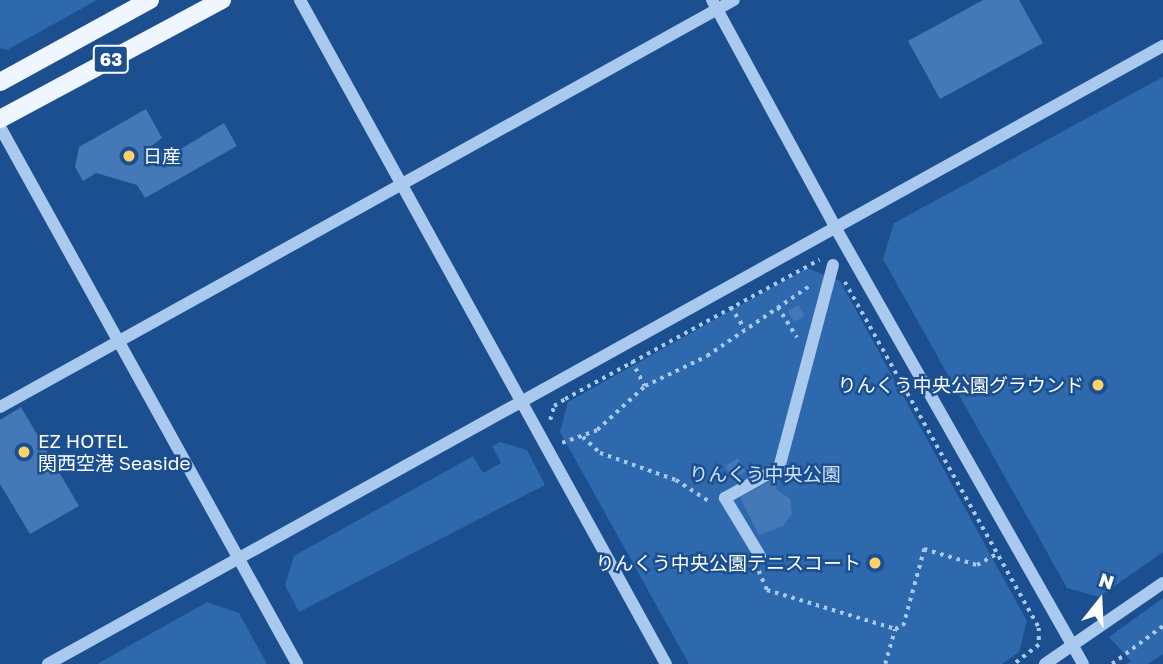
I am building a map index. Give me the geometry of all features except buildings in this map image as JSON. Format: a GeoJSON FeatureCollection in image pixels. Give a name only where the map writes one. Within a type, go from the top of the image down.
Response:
{"type":"FeatureCollection","features":[{"type":"Feature","properties":{"kind":"main road","name":"63"},"geometry":{"type":"LineString","coordinates":[[0,82],[150,0]]}},
{"type":"Feature","properties":{"kind":"main road","name":"63"},"geometry":{"type":"LineString","coordinates":[[0,119],[222,0]]}},
{"type":"Feature","properties":{"kind":"street"},"geometry":{"type":"LineString","coordinates":[[299,0],[667,664]]}},
{"type":"Feature","properties":{"kind":"street"},"geometry":{"type":"LineString","coordinates":[[0,407],[400,185],[715,5],[734,0]]}},
{"type":"Feature","properties":{"kind":"street"},"geometry":{"type":"LineString","coordinates":[[715,5],[835,228],[1070,647],[1083,664]]}},
{"type":"Feature","properties":{"kind":"street"},"geometry":{"type":"LineString","coordinates":[[48,664],[1163,46]]}},
{"type":"Feature","properties":{"kind":"street"},"geometry":{"type":"LineString","coordinates":[[0,127],[117,342],[241,558],[297,664]]}},
{"type":"Feature","properties":{"kind":"street"},"geometry":{"type":"LineString","coordinates":[[760,556],[725,498],[779,468],[833,265]]}},
{"type":"Feature","properties":{"kind":"street"},"geometry":{"type":"LineString","coordinates":[[1045,664],[1163,583]]}},
{"type":"Feature","properties":{"kind":"path"},"geometry":{"type":"LineString","coordinates":[[552,425],[550,417],[554,406],[632,361],[819,260],[833,265],[1039,628],[1039,645],[1014,664]]}},
{"type":"Feature","properties":{"kind":"path"},"geometry":{"type":"LineString","coordinates":[[562,443],[597,430],[645,386],[708,356],[812,285],[827,286]]}},
{"type":"Feature","properties":{"kind":"path"},"geometry":{"type":"LineString","coordinates":[[731,307],[745,329]]}},
{"type":"Feature","properties":{"kind":"path"},"geometry":{"type":"LineString","coordinates":[[778,307],[808,355]]}},
{"type":"Feature","properties":{"kind":"path"},"geometry":{"type":"LineString","coordinates":[[632,361],[645,386]]}},
{"type":"Feature","properties":{"kind":"path"},"geometry":{"type":"LineString","coordinates":[[555,432],[568,454]]}},
{"type":"Feature","properties":{"kind":"path"},"geometry":{"type":"LineString","coordinates":[[583,437],[600,453],[676,480],[706,502],[725,498]]}},
{"type":"Feature","properties":{"kind":"path"},"geometry":{"type":"LineString","coordinates":[[760,556],[757,567],[767,590],[895,629],[903,626],[925,550],[977,565],[997,554]]}},
{"type":"Feature","properties":{"kind":"path"},"geometry":{"type":"LineString","coordinates":[[1112,664],[1163,626]]}},
{"type":"Feature","properties":{"kind":"path"},"geometry":{"type":"LineString","coordinates":[[885,664],[895,629]]}},
{"type":"Feature","properties":{"kind":"green space"},"geometry":{"type":"Polygon","coordinates":[[[0,0],[97,0],[7,50],[0,48],[0,0]]]}},
{"type":"Feature","properties":{"kind":"green space"},"geometry":{"type":"Polygon","coordinates":[[[1163,77],[1163,552],[1099,597],[1067,588],[883,259],[894,223],[1163,77]]]}},
{"type":"Feature","properties":{"kind":"green space","name":"りんくう中央公園"},"geometry":{"type":"Polygon","coordinates":[[[807,268],[840,281],[1027,621],[1019,652],[1002,664],[689,664],[560,432],[568,402],[807,268]]]}},
{"type":"Feature","properties":{"kind":"green space"},"geometry":{"type":"Polygon","coordinates":[[[500,442],[527,450],[545,485],[299,612],[285,585],[294,556],[473,456],[483,473],[501,463],[492,446],[500,442]]]}},
{"type":"Feature","properties":{"kind":"green space"},"geometry":{"type":"Polygon","coordinates":[[[1163,598],[1163,654],[1148,664],[1127,664],[1131,661],[1109,637],[1163,598]]]}},
{"type":"Feature","properties":{"kind":"green space"},"geometry":{"type":"Polygon","coordinates":[[[207,602],[239,613],[267,664],[97,664],[207,602]]]}},
{"type":"Feature","properties":{"kind":"place","name":"日産"},"geometry":{"type":"Point","coordinates":[129,156]}},
{"type":"Feature","properties":{"kind":"place","name":"りんくう中央公園グラウンド"},"geometry":{"type":"Point","coordinates":[1098,385]}},
{"type":"Feature","properties":{"kind":"place","name":"EZ HOTEL 関西空港 Seaside"},"geometry":{"type":"Point","coordinates":[24,452]}},
{"type":"Feature","properties":{"kind":"place","name":"りんくう中央公園テニスコート"},"geometry":{"type":"Point","coordinates":[875,563]}}]}
